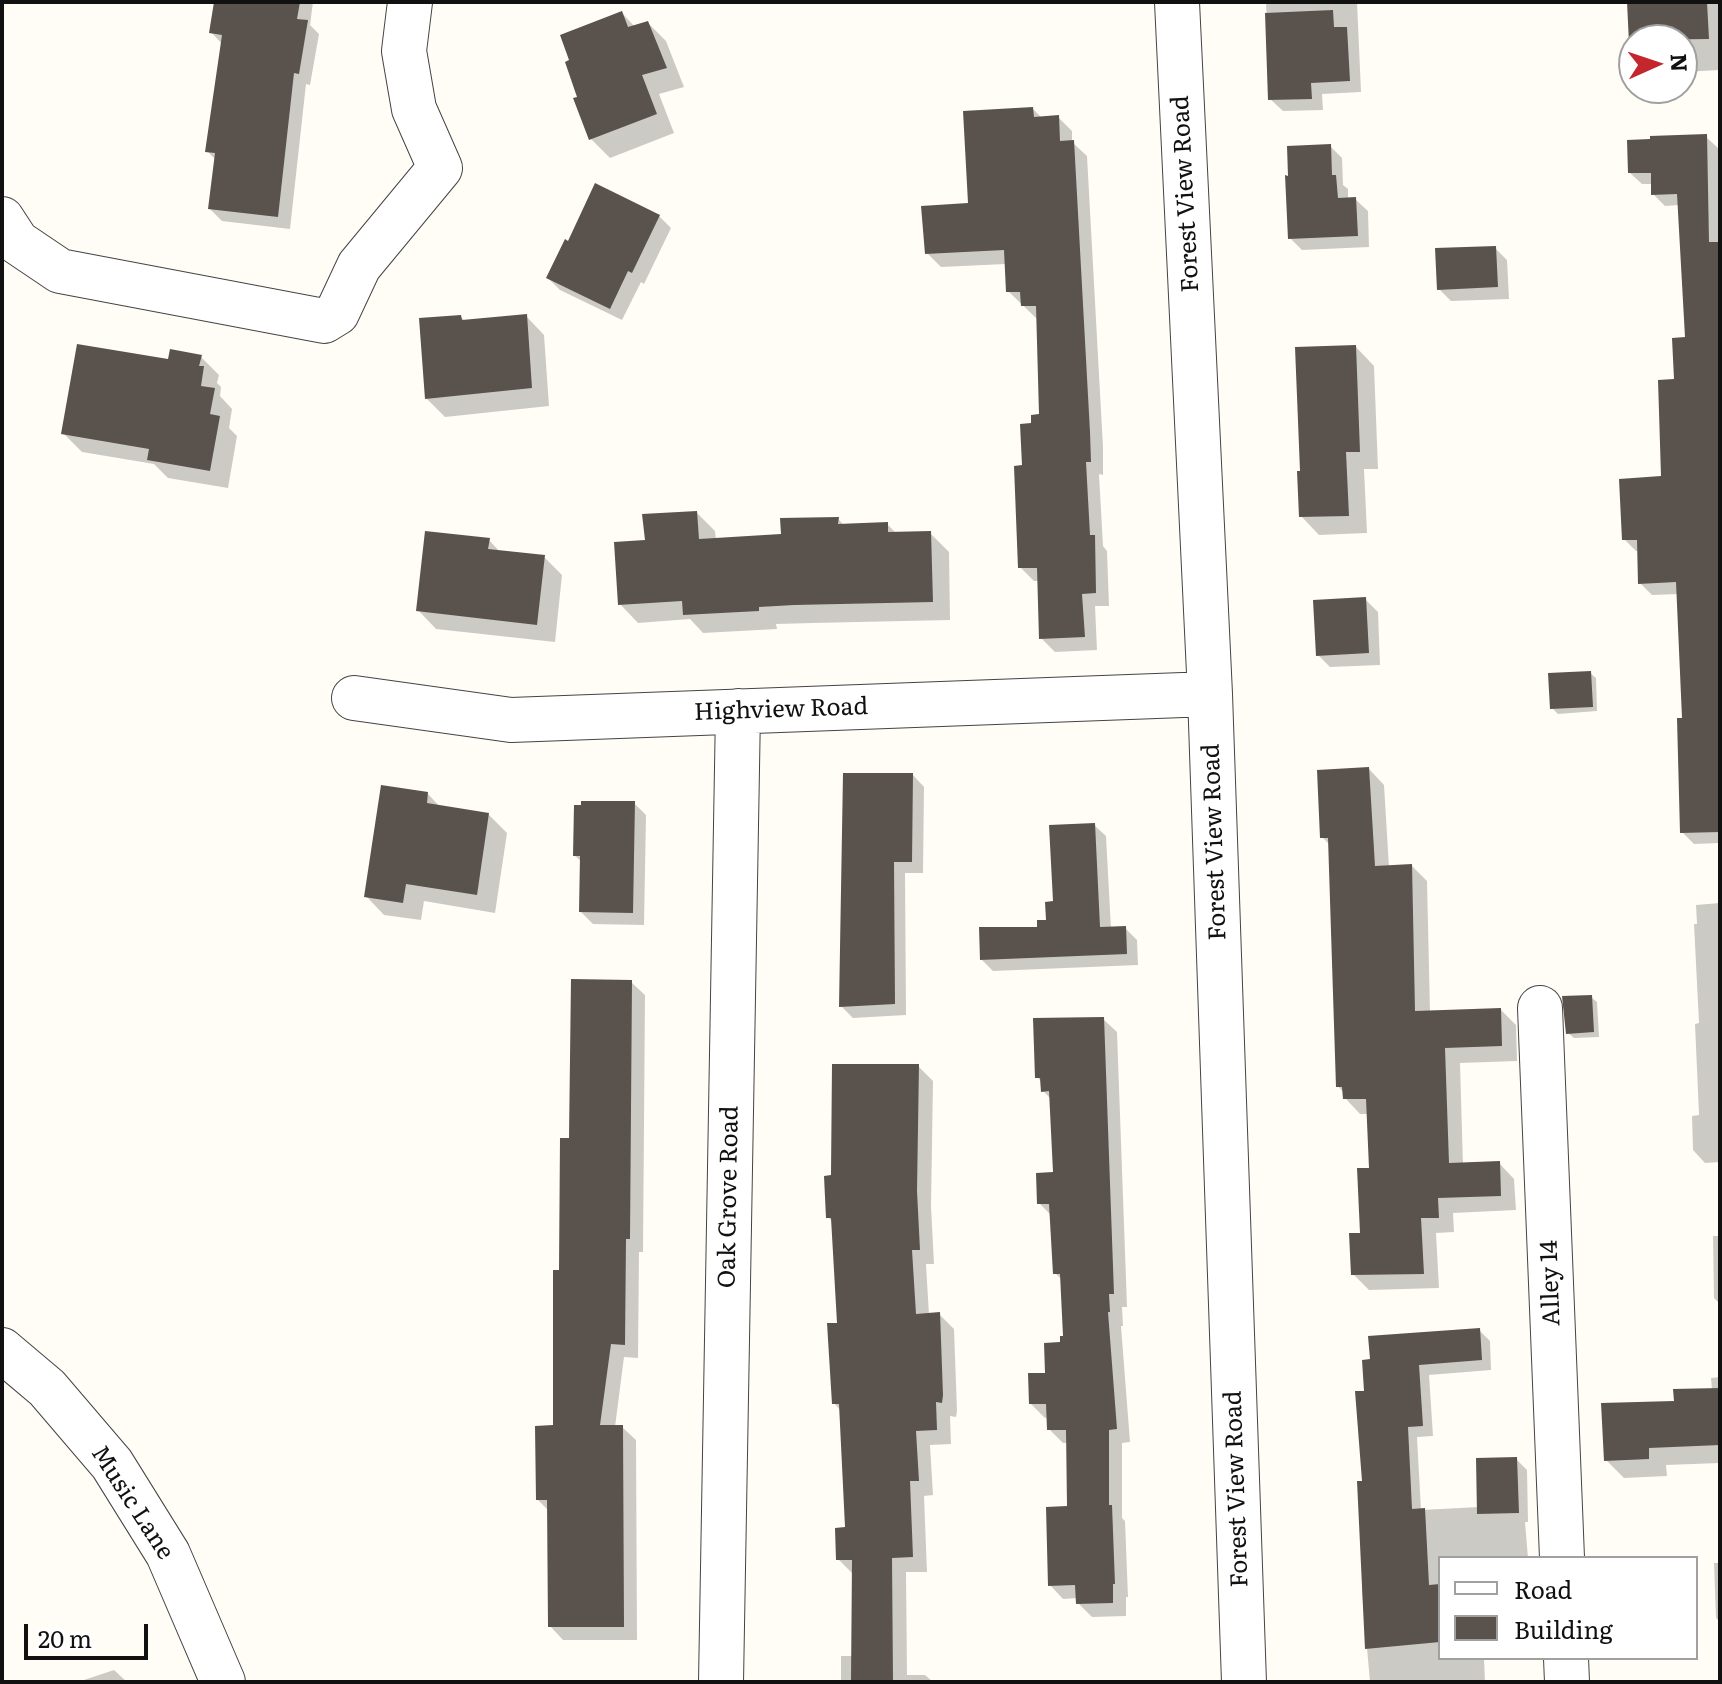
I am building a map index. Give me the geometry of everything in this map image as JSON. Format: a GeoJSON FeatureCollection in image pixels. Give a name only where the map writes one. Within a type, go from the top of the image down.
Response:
{"type":"FeatureCollection","features":[{"type":"Feature","properties":{"kind":"street"},"geometry":{"type":"LineString","coordinates":[[2,219],[17,242],[60,271],[324,321],[337,313],[359,266],[440,168],[414,109],[404,51],[410,2]]}},
{"type":"Feature","properties":{"kind":"street","name":"Forest View Road"},"geometry":{"type":"LineString","coordinates":[[1177,2],[1210,694],[1244,1682]]}},
{"type":"Feature","properties":{"kind":"street","name":"Highview Road"},"geometry":{"type":"LineString","coordinates":[[354,698],[511,720],[1210,694]]}},
{"type":"Feature","properties":{"kind":"street","name":"Oak Grove Road"},"geometry":{"type":"LineString","coordinates":[[721,1682],[738,711]]}},
{"type":"Feature","properties":{"kind":"street","name":"Alley 14"},"geometry":{"type":"LineString","coordinates":[[1540,1008],[1562,1556]]}},
{"type":"Feature","properties":{"kind":"street","name":"Music Lane"},"geometry":{"type":"LineString","coordinates":[[2,1350],[47,1388],[112,1464],[168,1554],[223,1682]]}},
{"type":"Feature","properties":{"kind":"street"},"geometry":{"type":"LineString","coordinates":[[1566,1660],[1567,1682]]}},
{"type":"Feature","properties":{"kind":"building"},"geometry":{"type":"Polygon","coordinates":[[[214,2],[300,2],[297,19],[308,20],[299,74],[294,73],[278,217],[208,209],[215,153],[205,152],[222,35],[209,33],[214,2]]]}},
{"type":"Feature","properties":{"kind":"building"},"geometry":{"type":"Polygon","coordinates":[[[1627,2],[1707,2],[1709,39],[1698,39],[1698,24],[1628,24],[1627,2]]]}},
{"type":"Feature","properties":{"kind":"building"},"geometry":{"type":"Polygon","coordinates":[[[1333,10],[1334,27],[1347,27],[1350,81],[1311,83],[1312,99],[1268,100],[1265,13],[1333,10]]]}},
{"type":"Feature","properties":{"kind":"building"},"geometry":{"type":"Polygon","coordinates":[[[622,11],[628,27],[648,21],[667,68],[642,75],[657,114],[589,140],[573,98],[577,97],[560,35],[622,11]]]}},
{"type":"Feature","properties":{"kind":"building"},"geometry":{"type":"Polygon","coordinates":[[[1033,107],[1034,117],[1059,115],[1060,141],[1074,140],[1090,432],[1091,462],[1086,462],[1090,535],[1095,535],[1096,593],[1082,594],[1085,637],[1039,639],[1037,568],[1018,568],[1014,466],[1022,465],[1020,424],[1031,423],[1031,415],[1039,414],[1036,306],[1021,306],[1020,292],[1006,292],[1004,250],[925,254],[921,206],[968,203],[963,111],[1033,107]]]}},
{"type":"Feature","properties":{"kind":"building"},"geometry":{"type":"Polygon","coordinates":[[[1707,134],[1709,242],[1720,242],[1720,832],[1680,833],[1677,718],[1682,718],[1676,582],[1638,584],[1637,540],[1622,540],[1619,479],[1661,476],[1658,380],[1674,379],[1672,338],[1685,337],[1677,194],[1651,195],[1651,173],[1628,173],[1627,140],[1707,134]]]}},
{"type":"Feature","properties":{"kind":"building"},"geometry":{"type":"Polygon","coordinates":[[[1331,144],[1332,175],[1336,175],[1338,198],[1356,197],[1358,236],[1288,239],[1287,146],[1331,144]]]}},
{"type":"Feature","properties":{"kind":"building"},"geometry":{"type":"Polygon","coordinates":[[[595,183],[660,215],[632,273],[628,271],[610,309],[546,278],[565,239],[568,241],[595,183]]]}},
{"type":"Feature","properties":{"kind":"building"},"geometry":{"type":"Polygon","coordinates":[[[1496,246],[1498,287],[1437,290],[1435,248],[1496,246]]]}},
{"type":"Feature","properties":{"kind":"building"},"geometry":{"type":"Polygon","coordinates":[[[527,314],[532,388],[425,399],[419,318],[461,315],[462,320],[527,314]]]}},
{"type":"Feature","properties":{"kind":"building"},"geometry":{"type":"Polygon","coordinates":[[[77,344],[168,359],[170,349],[202,355],[199,366],[204,366],[201,386],[215,388],[210,414],[220,416],[210,471],[147,460],[149,449],[61,434],[77,344]]]}},
{"type":"Feature","properties":{"kind":"building"},"geometry":{"type":"Polygon","coordinates":[[[1356,345],[1360,452],[1346,452],[1349,516],[1299,517],[1295,347],[1356,345]]]}},
{"type":"Feature","properties":{"kind":"building"},"geometry":{"type":"Polygon","coordinates":[[[697,511],[699,539],[781,534],[780,518],[839,517],[838,524],[888,522],[888,532],[931,531],[933,602],[794,605],[759,607],[759,611],[683,615],[682,601],[618,605],[614,542],[645,540],[642,514],[697,511]]]}},
{"type":"Feature","properties":{"kind":"building"},"geometry":{"type":"Polygon","coordinates":[[[425,531],[490,538],[488,549],[545,555],[537,625],[416,611],[425,531]]]}},
{"type":"Feature","properties":{"kind":"building"},"geometry":{"type":"Polygon","coordinates":[[[1366,597],[1369,653],[1316,656],[1313,600],[1366,597]]]}},
{"type":"Feature","properties":{"kind":"building"},"geometry":{"type":"Polygon","coordinates":[[[1591,671],[1593,707],[1550,709],[1548,673],[1591,671]]]}},
{"type":"Feature","properties":{"kind":"building"},"geometry":{"type":"Polygon","coordinates":[[[1369,767],[1375,866],[1412,864],[1415,1011],[1501,1008],[1502,1046],[1445,1048],[1449,1163],[1500,1161],[1501,1196],[1438,1198],[1439,1218],[1421,1218],[1424,1274],[1351,1275],[1349,1233],[1360,1233],[1357,1168],[1369,1168],[1366,1099],[1343,1099],[1342,1087],[1336,1087],[1328,838],[1320,838],[1317,770],[1369,767]]]}},
{"type":"Feature","properties":{"kind":"building"},"geometry":{"type":"Polygon","coordinates":[[[843,773],[913,773],[912,862],[894,862],[895,1004],[839,1007],[843,773]]]}},
{"type":"Feature","properties":{"kind":"building"},"geometry":{"type":"Polygon","coordinates":[[[381,785],[428,792],[427,803],[489,813],[477,895],[406,884],[403,903],[364,897],[381,785]]]}},
{"type":"Feature","properties":{"kind":"building"},"geometry":{"type":"Polygon","coordinates":[[[581,801],[635,801],[633,913],[579,912],[580,856],[573,856],[574,805],[581,805],[581,801]]]}},
{"type":"Feature","properties":{"kind":"building"},"geometry":{"type":"Polygon","coordinates":[[[1095,823],[1100,927],[1126,926],[1127,954],[980,960],[979,927],[1037,927],[1037,920],[1046,920],[1045,902],[1053,901],[1049,825],[1095,823]]]}},
{"type":"Feature","properties":{"kind":"building"},"geometry":{"type":"Polygon","coordinates":[[[571,979],[632,980],[630,1239],[626,1239],[625,1345],[611,1344],[600,1425],[623,1425],[624,1627],[548,1627],[547,1500],[536,1500],[535,1426],[553,1425],[553,1270],[559,1270],[560,1138],[569,1138],[571,979]]]}},
{"type":"Feature","properties":{"kind":"building"},"geometry":{"type":"Polygon","coordinates":[[[1592,995],[1594,1032],[1566,1034],[1562,996],[1592,995]]]}},
{"type":"Feature","properties":{"kind":"building"},"geometry":{"type":"Polygon","coordinates":[[[1104,1017],[1114,1294],[1109,1294],[1108,1312],[1117,1429],[1109,1430],[1109,1505],[1112,1505],[1115,1584],[1113,1603],[1076,1604],[1075,1585],[1048,1586],[1046,1507],[1067,1506],[1066,1430],[1047,1430],[1046,1404],[1029,1404],[1028,1373],[1045,1373],[1044,1343],[1060,1342],[1060,1336],[1063,1336],[1060,1274],[1053,1274],[1049,1204],[1037,1204],[1036,1173],[1053,1172],[1049,1091],[1041,1092],[1040,1078],[1035,1078],[1033,1018],[1104,1017]]]}},
{"type":"Feature","properties":{"kind":"building"},"geometry":{"type":"Polygon","coordinates":[[[832,1064],[919,1064],[917,1191],[920,1250],[912,1250],[916,1314],[940,1312],[943,1395],[942,1403],[936,1402],[937,1430],[916,1431],[919,1481],[910,1481],[913,1557],[892,1558],[893,1682],[851,1682],[852,1560],[836,1560],[835,1528],[845,1527],[839,1404],[832,1404],[827,1323],[837,1323],[831,1218],[826,1218],[824,1176],[831,1175],[832,1064]]]}},
{"type":"Feature","properties":{"kind":"building"},"geometry":{"type":"Polygon","coordinates":[[[1480,1328],[1482,1360],[1419,1365],[1423,1426],[1408,1427],[1412,1509],[1425,1508],[1429,1585],[1438,1584],[1438,1642],[1365,1649],[1357,1481],[1362,1481],[1355,1391],[1364,1391],[1362,1360],[1370,1359],[1368,1336],[1480,1328]]]}},
{"type":"Feature","properties":{"kind":"building"},"geometry":{"type":"Polygon","coordinates":[[[1720,1388],[1720,1445],[1649,1448],[1649,1459],[1604,1461],[1601,1403],[1674,1401],[1673,1389],[1720,1388]]]}},
{"type":"Feature","properties":{"kind":"building"},"geometry":{"type":"Polygon","coordinates":[[[1517,1457],[1519,1513],[1477,1514],[1476,1458],[1517,1457]]]}}]}
